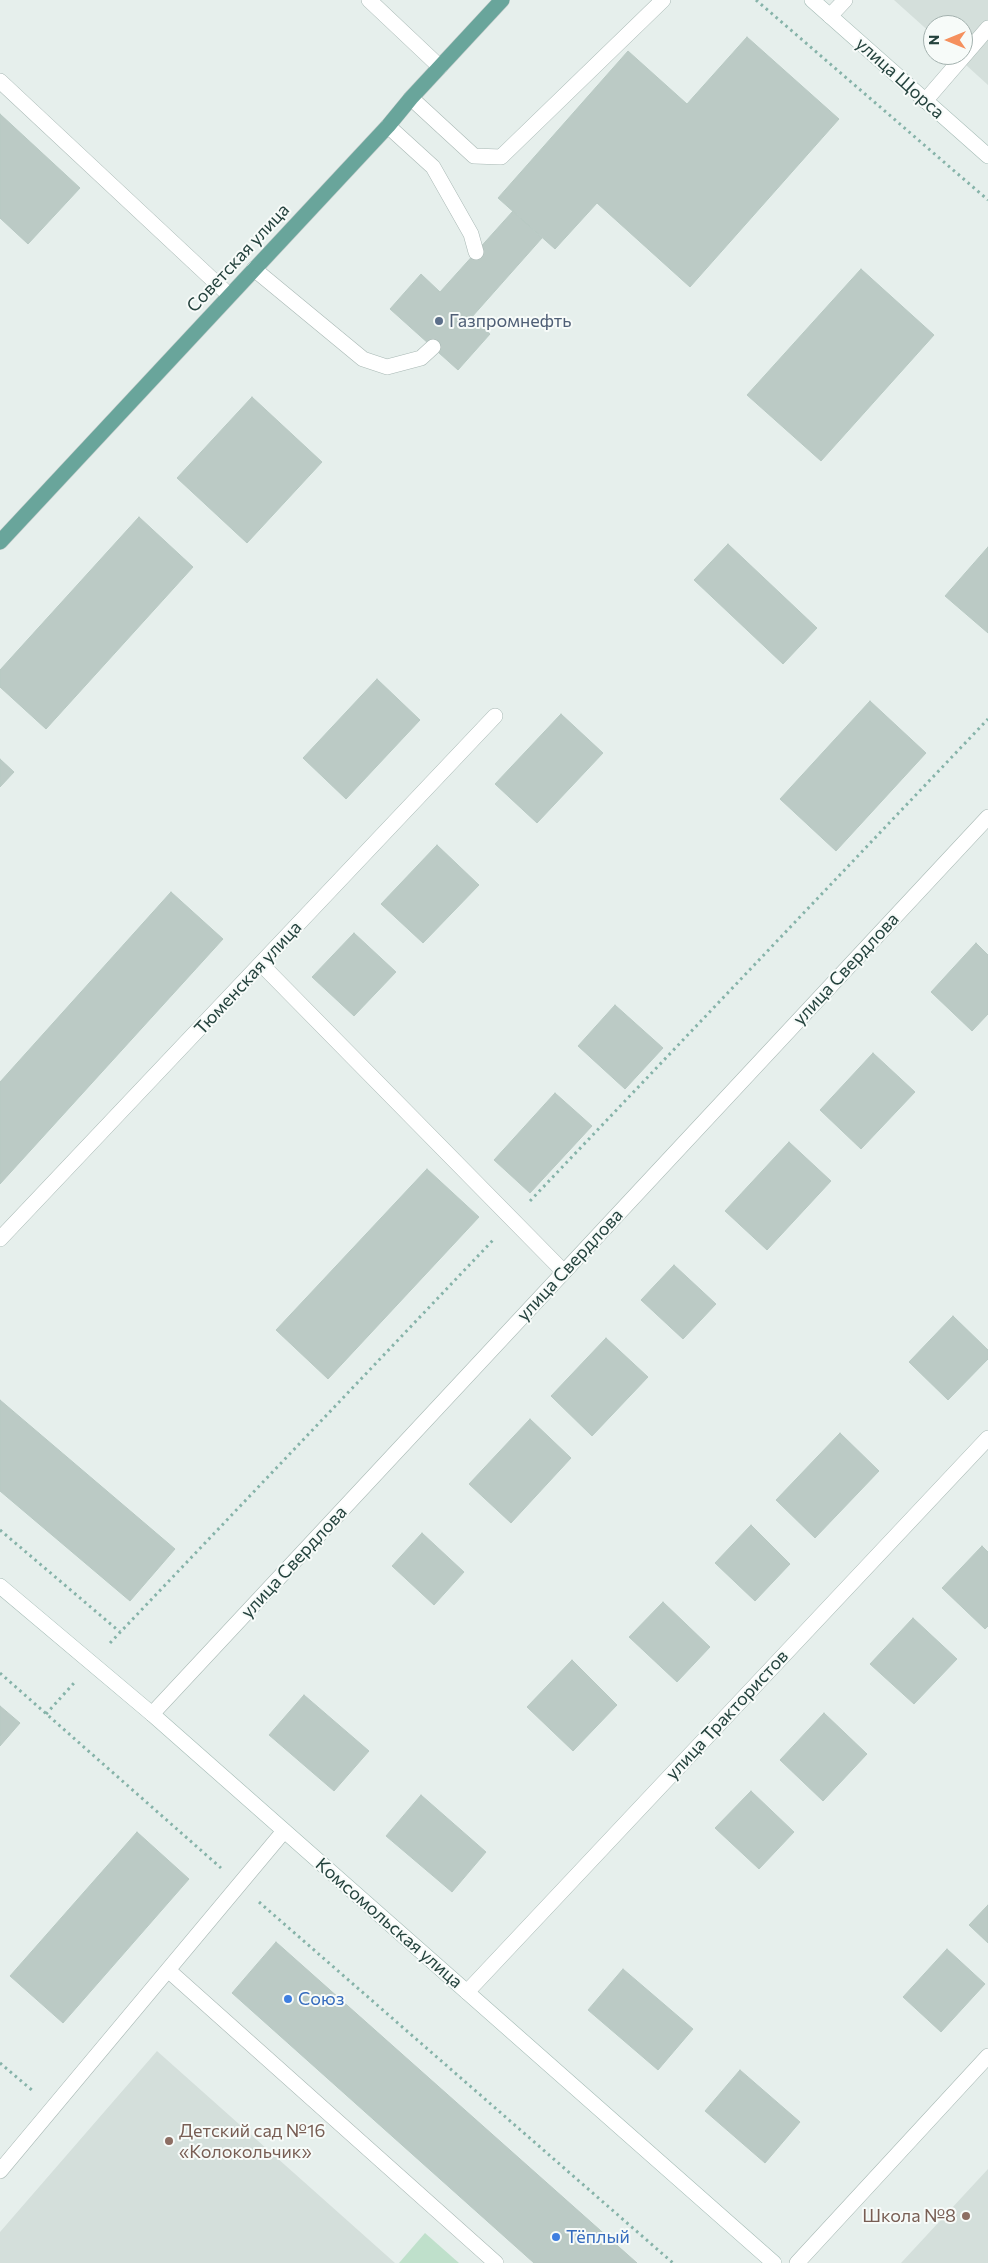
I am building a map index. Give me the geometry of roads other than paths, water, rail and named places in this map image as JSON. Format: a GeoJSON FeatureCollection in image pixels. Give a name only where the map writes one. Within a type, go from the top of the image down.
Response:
{"type":"FeatureCollection","features":[{"type":"Feature","properties":{"kind":"main road","name":"Советская улица"},"geometry":{"type":"LineString","coordinates":[[0,542],[388,126],[411,98],[502,0]]}},
{"type":"Feature","properties":{"kind":"street"},"geometry":{"type":"LineString","coordinates":[[369,0],[440,67]]}},
{"type":"Feature","properties":{"kind":"street"},"geometry":{"type":"LineString","coordinates":[[411,98],[474,156],[501,157],[663,0]]}},
{"type":"Feature","properties":{"kind":"street","name":"улица Щорса"},"geometry":{"type":"LineString","coordinates":[[812,0],[988,156]]}},
{"type":"Feature","properties":{"kind":"street"},"geometry":{"type":"LineString","coordinates":[[830,16],[845,0]]}},
{"type":"Feature","properties":{"kind":"street"},"geometry":{"type":"LineString","coordinates":[[925,100],[988,28]]}},
{"type":"Feature","properties":{"kind":"street"},"geometry":{"type":"LineString","coordinates":[[0,81],[229,295]]}},
{"type":"Feature","properties":{"kind":"street"},"geometry":{"type":"LineString","coordinates":[[388,126],[433,167],[471,234],[476,252]]}},
{"type":"Feature","properties":{"kind":"street"},"geometry":{"type":"LineString","coordinates":[[254,269],[363,359],[387,367],[421,358],[433,347]]}},
{"type":"Feature","properties":{"kind":"street","name":"Тюменская улица"},"geometry":{"type":"LineString","coordinates":[[0,1239],[495,716]]}},
{"type":"Feature","properties":{"kind":"street","name":"улица Свердлова"},"geometry":{"type":"LineString","coordinates":[[152,1714],[988,816]]}},
{"type":"Feature","properties":{"kind":"street"},"geometry":{"type":"LineString","coordinates":[[261,964],[564,1272]]}},
{"type":"Feature","properties":{"kind":"street","name":"улица Трактористов"},"geometry":{"type":"LineString","coordinates":[[467,1992],[988,1438]]}},
{"type":"Feature","properties":{"kind":"street","name":"Комсомольская улица"},"geometry":{"type":"LineString","coordinates":[[0,1586],[152,1714],[774,2263]]}},
{"type":"Feature","properties":{"kind":"street"},"geometry":{"type":"LineString","coordinates":[[0,2172],[284,1831]]}},
{"type":"Feature","properties":{"kind":"street"},"geometry":{"type":"LineString","coordinates":[[168,1970],[496,2263]]}},
{"type":"Feature","properties":{"kind":"street"},"geometry":{"type":"LineString","coordinates":[[797,2263],[988,2056]]}},
{"type":"Feature","properties":{"kind":"place","name":"Газпромнефть"},"geometry":{"type":"Point","coordinates":[439,321]}},
{"type":"Feature","properties":{"kind":"place","name":"Союз"},"geometry":{"type":"Point","coordinates":[288,1999]}},
{"type":"Feature","properties":{"kind":"place","name":"Детский сад №16 «Колокольчик»"},"geometry":{"type":"Point","coordinates":[169,2141]}},
{"type":"Feature","properties":{"kind":"place","name":"Школа №8"},"geometry":{"type":"Point","coordinates":[966,2216]}},
{"type":"Feature","properties":{"kind":"place","name":"Тёплый"},"geometry":{"type":"Point","coordinates":[556,2237]}}]}
